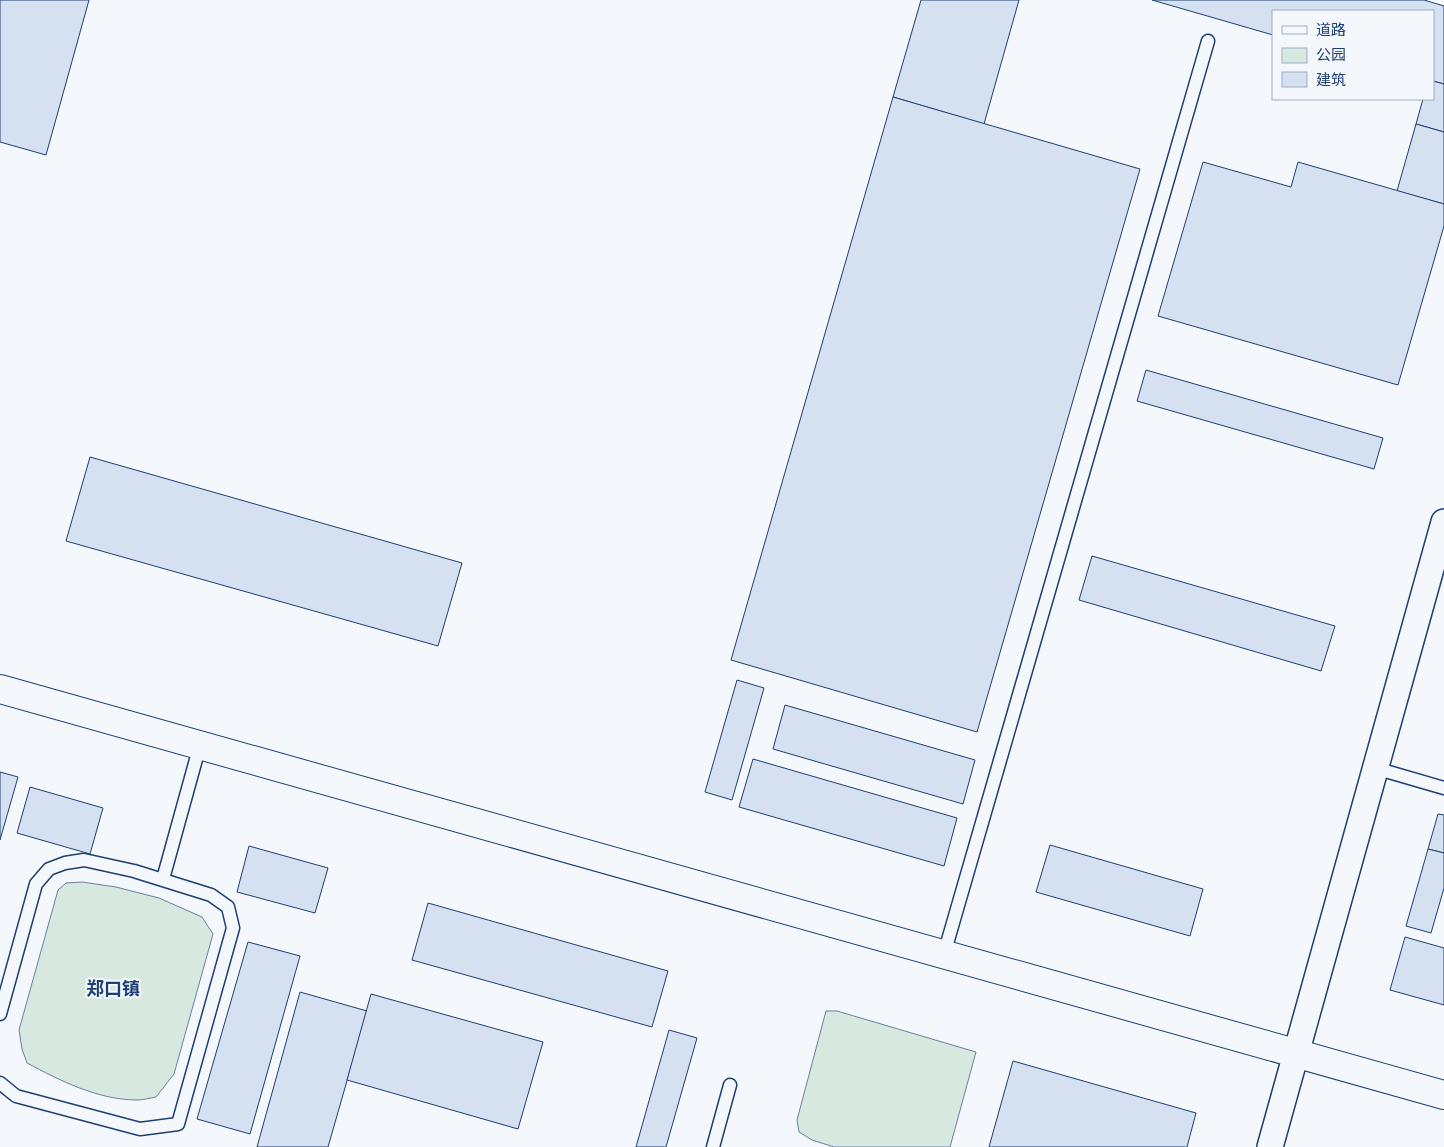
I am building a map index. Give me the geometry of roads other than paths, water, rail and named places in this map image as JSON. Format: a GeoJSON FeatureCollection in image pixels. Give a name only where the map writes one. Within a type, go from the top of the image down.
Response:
{"type":"FeatureCollection","features":[{"type":"Feature","properties":{"kind":"street"},"geometry":{"type":"LineString","coordinates":[[1270,1147],[1444,522]]}},
{"type":"Feature","properties":{"kind":"street"},"geometry":{"type":"LineString","coordinates":[[0,689],[1444,1095]]}},
{"type":"Feature","properties":{"kind":"lane"},"geometry":{"type":"LineString","coordinates":[[944,954],[1208,41]]}},
{"type":"Feature","properties":{"kind":"lane"},"geometry":{"type":"LineString","coordinates":[[162,879],[200,745]]}},
{"type":"Feature","properties":{"kind":"lane"},"geometry":{"type":"LineString","coordinates":[[1375,768],[1444,788]]}},
{"type":"Feature","properties":{"kind":"lane"},"geometry":{"type":"LineString","coordinates":[[0,1014],[36,884],[49,869],[64,863],[84,860],[134,871],[211,894],[228,907],[233,928],[178,1124],[140,1129],[16,1096],[0,1083]]}},
{"type":"Feature","properties":{"kind":"lane"},"geometry":{"type":"LineString","coordinates":[[713,1147],[730,1085]]}},
{"type":"Feature","properties":{"kind":"district","name":"郑口镇"},"geometry":{"type":"Point","coordinates":[113,989]}}]}
